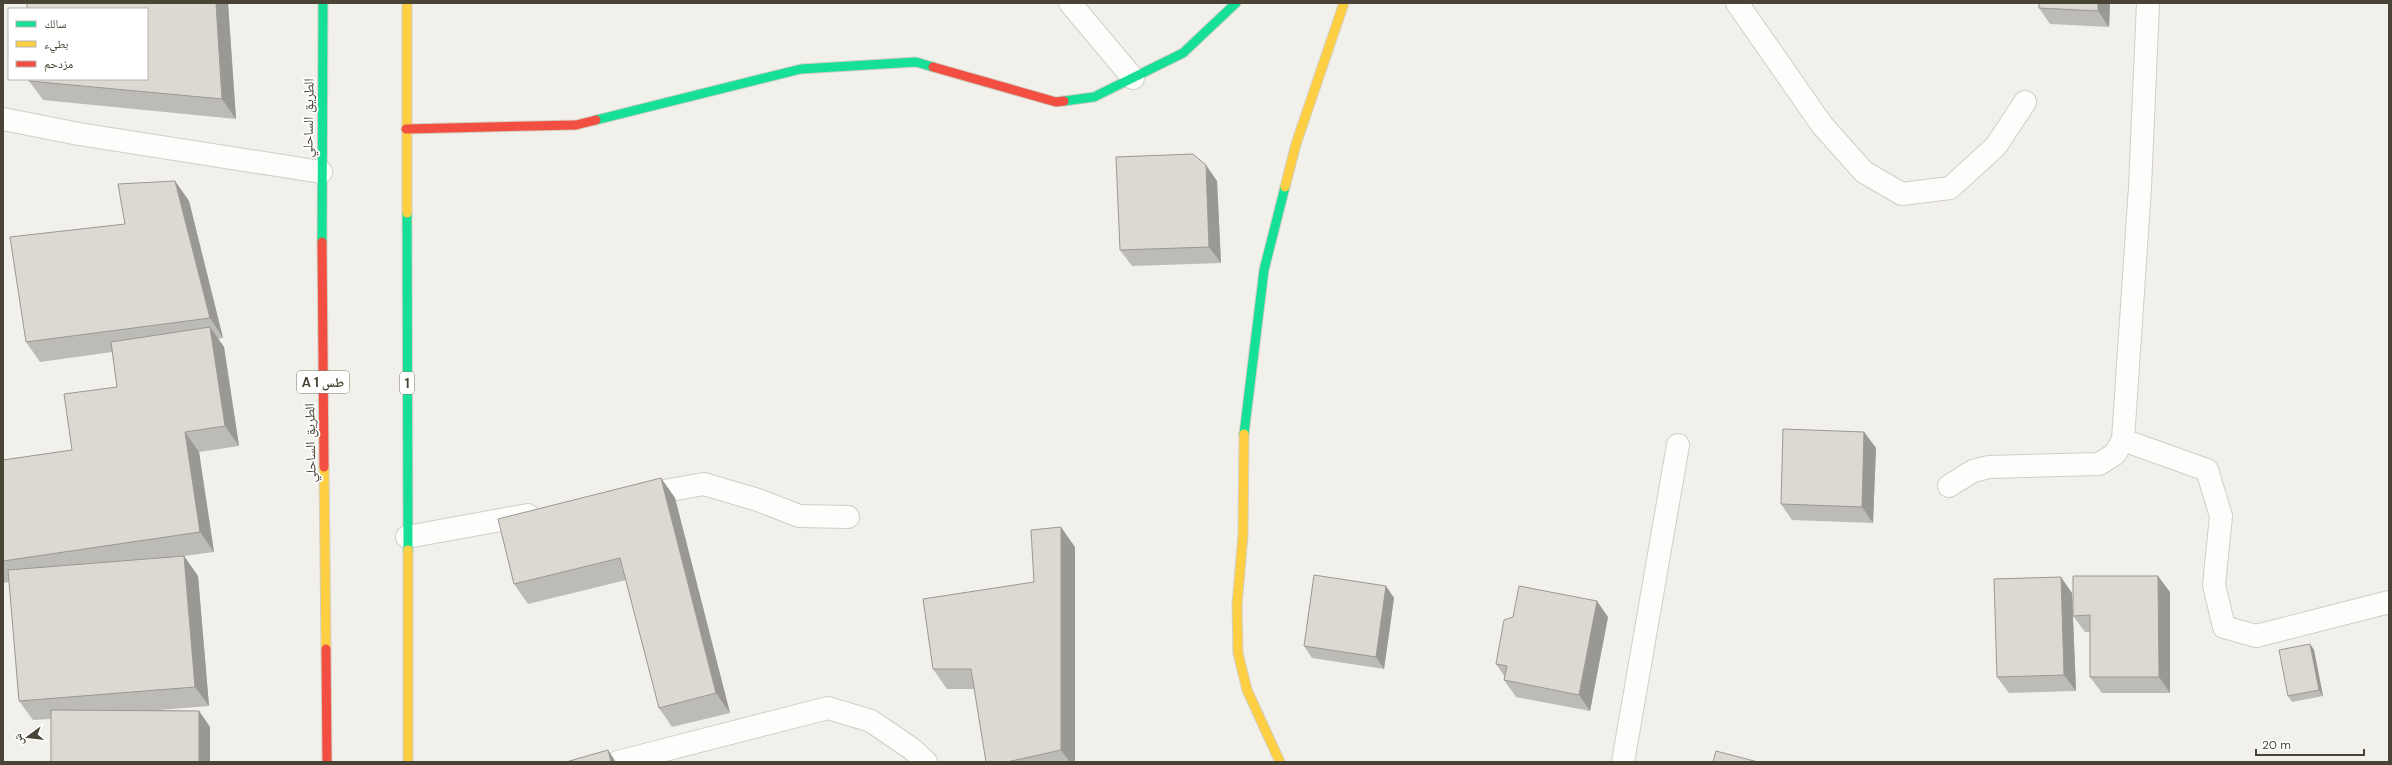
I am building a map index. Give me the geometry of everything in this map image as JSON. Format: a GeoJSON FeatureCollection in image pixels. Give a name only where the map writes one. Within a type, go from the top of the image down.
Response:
{"type":"FeatureCollection","features":[{"type":"Feature","properties":{"kind":"main road","name":"الطريق الساحلي"},"geometry":{"type":"LineString","coordinates":[[323,3],[321,172],[327,762]]}},
{"type":"Feature","properties":{"kind":"main road","name":"1"},"geometry":{"type":"LineString","coordinates":[[407,3],[408,762]]}},
{"type":"Feature","properties":{"kind":"main road"},"geometry":{"type":"LineString","coordinates":[[406,128],[576,125],[801,69],[916,62],[1056,102],[1094,97],[1183,53],[1236,3]]}},
{"type":"Feature","properties":{"kind":"main road"},"geometry":{"type":"LineString","coordinates":[[1280,762],[1248,690],[1238,653],[1237,606],[1243,535],[1244,433],[1264,270],[1296,144],[1344,3]]}},
{"type":"Feature","properties":{"kind":"street"},"geometry":{"type":"LineString","coordinates":[[1070,3],[1133,78]]}},
{"type":"Feature","properties":{"kind":"street"},"geometry":{"type":"LineString","coordinates":[[1737,3],[1822,125],[1864,172],[1902,194],[1950,188],[1996,146],[2025,102]]}},
{"type":"Feature","properties":{"kind":"street"},"geometry":{"type":"LineString","coordinates":[[1949,486],[1973,471],[1989,467],[2067,467],[2099,464],[2115,454],[2123,440],[2140,187],[2148,3]]}},
{"type":"Feature","properties":{"kind":"street"},"geometry":{"type":"LineString","coordinates":[[3,119],[79,134],[321,172]]}},
{"type":"Feature","properties":{"kind":"street"},"geometry":{"type":"LineString","coordinates":[[2123,440],[2207,470],[2221,516],[2214,585],[2224,627],[2256,636],[2389,602]]}},
{"type":"Feature","properties":{"kind":"street"},"geometry":{"type":"LineString","coordinates":[[1624,762],[1678,445]]}},
{"type":"Feature","properties":{"kind":"street"},"geometry":{"type":"LineString","coordinates":[[618,499],[704,484],[758,500],[799,516],[848,517]]}},
{"type":"Feature","properties":{"kind":"street"},"geometry":{"type":"LineString","coordinates":[[407,537],[548,512]]}},
{"type":"Feature","properties":{"kind":"street"},"geometry":{"type":"LineString","coordinates":[[618,762],[828,708],[871,720],[912,749],[926,762]]}},
{"type":"Feature","properties":{"kind":"building"},"geometry":{"type":"Polygon","coordinates":[[[27,3],[216,3],[222,99],[29,81],[148,80],[148,8],[27,8],[27,3]]]}},
{"type":"Feature","properties":{"kind":"building"},"geometry":{"type":"Polygon","coordinates":[[[2039,3],[2098,3],[2098,11],[2039,8],[2039,3]]]}},
{"type":"Feature","properties":{"kind":"building"},"geometry":{"type":"Polygon","coordinates":[[[1193,154],[1206,165],[1209,247],[1120,250],[1116,157],[1193,154]]]}},
{"type":"Feature","properties":{"kind":"building"},"geometry":{"type":"Polygon","coordinates":[[[175,181],[210,318],[26,342],[10,237],[125,224],[118,184],[175,181]]]}},
{"type":"Feature","properties":{"kind":"building"},"geometry":{"type":"Polygon","coordinates":[[[210,327],[225,426],[185,432],[200,532],[3,561],[3,460],[72,450],[64,394],[117,387],[111,342],[210,327]]]}},
{"type":"Feature","properties":{"kind":"building"},"geometry":{"type":"Polygon","coordinates":[[[1783,429],[1864,432],[1862,507],[1781,504],[1783,429]]]}},
{"type":"Feature","properties":{"kind":"building"},"geometry":{"type":"Polygon","coordinates":[[[661,478],[716,693],[659,708],[620,558],[514,584],[498,519],[661,478]]]}},
{"type":"Feature","properties":{"kind":"building"},"geometry":{"type":"Polygon","coordinates":[[[1061,527],[1061,750],[1007,762],[986,762],[971,669],[933,669],[923,599],[1034,582],[1031,530],[1061,527]]]}},
{"type":"Feature","properties":{"kind":"building"},"geometry":{"type":"Polygon","coordinates":[[[184,556],[195,687],[19,701],[8,570],[184,556]]]}},
{"type":"Feature","properties":{"kind":"building"},"geometry":{"type":"Polygon","coordinates":[[[1314,575],[1386,586],[1376,657],[1304,646],[1314,575]]]}},
{"type":"Feature","properties":{"kind":"building"},"geometry":{"type":"Polygon","coordinates":[[[2073,576],[2158,576],[2159,677],[2090,677],[2090,615],[2073,616],[2073,576]]]}},
{"type":"Feature","properties":{"kind":"building"},"geometry":{"type":"Polygon","coordinates":[[[2061,577],[2064,675],[1997,677],[1994,579],[2061,577]]]}},
{"type":"Feature","properties":{"kind":"building"},"geometry":{"type":"Polygon","coordinates":[[[1519,586],[1597,601],[1579,695],[1504,680],[1507,666],[1496,664],[1504,620],[1513,617],[1519,586]]]}},
{"type":"Feature","properties":{"kind":"building"},"geometry":{"type":"Polygon","coordinates":[[[2310,644],[2319,690],[2288,696],[2279,650],[2310,644]]]}},
{"type":"Feature","properties":{"kind":"building"},"geometry":{"type":"Polygon","coordinates":[[[51,710],[199,711],[199,762],[51,762],[51,710]]]}},
{"type":"Feature","properties":{"kind":"building"},"geometry":{"type":"Polygon","coordinates":[[[608,750],[611,762],[566,762],[608,750]]]}},
{"type":"Feature","properties":{"kind":"building"},"geometry":{"type":"Polygon","coordinates":[[[1716,751],[1758,762],[1713,762],[1716,751]]]}},
{"type":"Feature","properties":{"kind":"traffic: fast"},"geometry":{"type":"LineString","coordinates":[[322,242],[323,3]]}},
{"type":"Feature","properties":{"kind":"traffic: fast"},"geometry":{"type":"LineString","coordinates":[[1064,101],[1094,97],[1183,53],[1236,3]]}},
{"type":"Feature","properties":{"kind":"traffic: fast"},"geometry":{"type":"LineString","coordinates":[[596,120],[801,69],[916,62],[933,67]]}},
{"type":"Feature","properties":{"kind":"traffic: fast"},"geometry":{"type":"LineString","coordinates":[[1244,434],[1264,270],[1285,187]]}},
{"type":"Feature","properties":{"kind":"traffic: fast"},"geometry":{"type":"LineString","coordinates":[[407,213],[408,550]]}},
{"type":"Feature","properties":{"kind":"traffic: slow"},"geometry":{"type":"LineString","coordinates":[[407,3],[407,213]]}},
{"type":"Feature","properties":{"kind":"traffic: slow"},"geometry":{"type":"LineString","coordinates":[[1285,187],[1296,144],[1344,3]]}},
{"type":"Feature","properties":{"kind":"traffic: slow"},"geometry":{"type":"LineString","coordinates":[[1244,434],[1243,535],[1237,605],[1238,653],[1247,690],[1280,762]]}},
{"type":"Feature","properties":{"kind":"traffic: slow"},"geometry":{"type":"LineString","coordinates":[[324,467],[326,649]]}},
{"type":"Feature","properties":{"kind":"traffic: slow"},"geometry":{"type":"LineString","coordinates":[[408,550],[408,762]]}},
{"type":"Feature","properties":{"kind":"traffic: jam"},"geometry":{"type":"LineString","coordinates":[[933,67],[1056,102],[1064,101]]}},
{"type":"Feature","properties":{"kind":"traffic: jam"},"geometry":{"type":"LineString","coordinates":[[406,129],[576,125],[596,120]]}},
{"type":"Feature","properties":{"kind":"traffic: jam"},"geometry":{"type":"LineString","coordinates":[[322,242],[324,467]]}},
{"type":"Feature","properties":{"kind":"traffic: jam"},"geometry":{"type":"LineString","coordinates":[[326,649],[327,762]]}}]}
